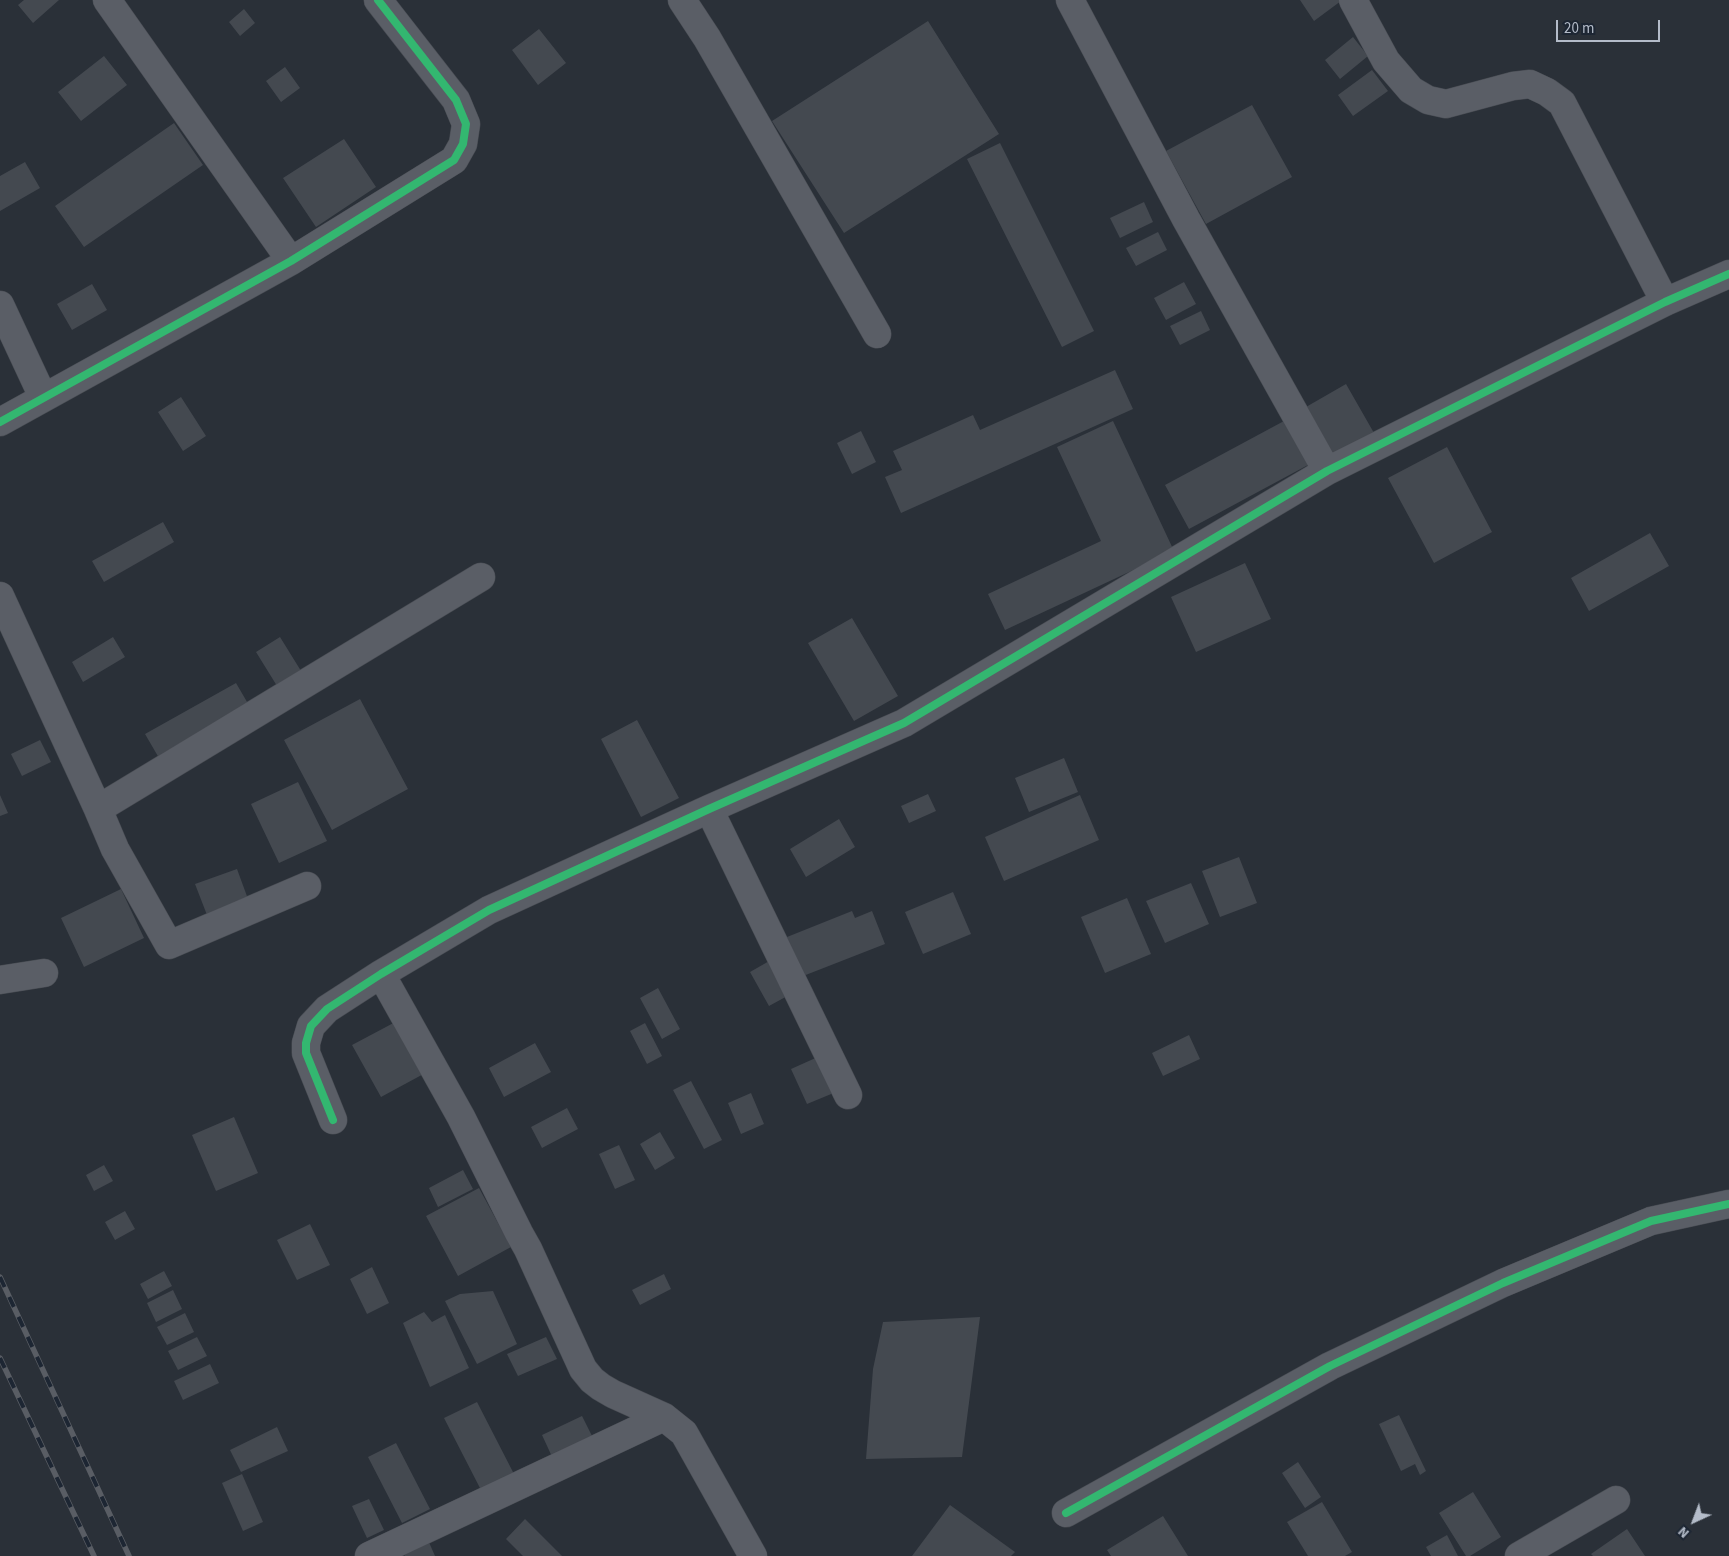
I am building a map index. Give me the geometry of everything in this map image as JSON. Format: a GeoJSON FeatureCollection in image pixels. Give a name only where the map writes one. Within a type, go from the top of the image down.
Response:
{"type":"FeatureCollection","features":[{"type":"Feature","properties":{"kind":"street"},"geometry":{"type":"LineString","coordinates":[[107,0],[291,261]]}},
{"type":"Feature","properties":{"kind":"street"},"geometry":{"type":"LineString","coordinates":[[0,422],[291,261],[454,160],[463,144],[466,124],[456,100],[378,0]]}},
{"type":"Feature","properties":{"kind":"street"},"geometry":{"type":"LineString","coordinates":[[682,0],[707,38],[877,334]]}},
{"type":"Feature","properties":{"kind":"street"},"geometry":{"type":"LineString","coordinates":[[1070,0],[1182,210],[1327,471]]}},
{"type":"Feature","properties":{"kind":"street"},"geometry":{"type":"LineString","coordinates":[[1352,0],[1386,61],[1412,90],[1428,100],[1446,104],[1513,86],[1530,84],[1547,92],[1562,103],[1665,302]]}},
{"type":"Feature","properties":{"kind":"street"},"geometry":{"type":"LineString","coordinates":[[333,1120],[306,1053],[306,1043],[311,1026],[326,1009],[381,974],[488,910],[709,809],[904,723],[1327,471],[1665,302],[1729,274]]}},
{"type":"Feature","properties":{"kind":"street"},"geometry":{"type":"LineString","coordinates":[[0,304],[43,397]]}},
{"type":"Feature","properties":{"kind":"street"},"geometry":{"type":"LineString","coordinates":[[98,809],[481,577]]}},
{"type":"Feature","properties":{"kind":"street"},"geometry":{"type":"LineString","coordinates":[[0,596],[115,849],[169,945],[308,886]]}},
{"type":"Feature","properties":{"kind":"street"},"geometry":{"type":"LineString","coordinates":[[709,809],[848,1095]]}},
{"type":"Feature","properties":{"kind":"street"},"geometry":{"type":"LineString","coordinates":[[0,980],[44,973]]}},
{"type":"Feature","properties":{"kind":"street"},"geometry":{"type":"LineString","coordinates":[[381,974],[461,1117],[518,1233],[528,1249],[584,1369],[592,1380],[613,1394],[664,1417],[684,1433],[753,1556]]}},
{"type":"Feature","properties":{"kind":"street"},"geometry":{"type":"LineString","coordinates":[[1066,1513],[1330,1366],[1503,1283],[1651,1221],[1729,1204]]}},
{"type":"Feature","properties":{"kind":"street"},"geometry":{"type":"LineString","coordinates":[[369,1556],[664,1417]]}},
{"type":"Feature","properties":{"kind":"street"},"geometry":{"type":"LineString","coordinates":[[1519,1556],[1616,1500]]}},
{"type":"Feature","properties":{"kind":"building"},"geometry":{"type":"Polygon","coordinates":[[[24,0],[59,0],[33,23],[18,5],[24,0]]]}},
{"type":"Feature","properties":{"kind":"building"},"geometry":{"type":"Polygon","coordinates":[[[1300,0],[1340,0],[1341,1],[1314,21],[1300,0]]]}},
{"type":"Feature","properties":{"kind":"building"},"geometry":{"type":"Polygon","coordinates":[[[244,9],[255,23],[240,36],[229,22],[244,9]]]}},
{"type":"Feature","properties":{"kind":"building"},"geometry":{"type":"Polygon","coordinates":[[[928,21],[999,134],[844,233],[772,121],[928,21]]]}},
{"type":"Feature","properties":{"kind":"building"},"geometry":{"type":"Polygon","coordinates":[[[539,29],[566,63],[538,85],[512,50],[539,29]]]}},
{"type":"Feature","properties":{"kind":"building"},"geometry":{"type":"Polygon","coordinates":[[[1353,37],[1368,56],[1340,79],[1325,60],[1353,37]]]}},
{"type":"Feature","properties":{"kind":"building"},"geometry":{"type":"Polygon","coordinates":[[[104,56],[127,85],[81,121],[58,92],[104,56]]]}},
{"type":"Feature","properties":{"kind":"building"},"geometry":{"type":"Polygon","coordinates":[[[285,67],[300,88],[281,102],[266,81],[285,67]]]}},
{"type":"Feature","properties":{"kind":"building"},"geometry":{"type":"Polygon","coordinates":[[[1372,70],[1388,91],[1353,116],[1338,95],[1372,70]]]}},
{"type":"Feature","properties":{"kind":"building"},"geometry":{"type":"Polygon","coordinates":[[[1252,105],[1292,177],[1206,224],[1166,151],[1252,105]]]}},
{"type":"Feature","properties":{"kind":"building"},"geometry":{"type":"Polygon","coordinates":[[[174,123],[203,165],[84,247],[55,206],[174,123]]]}},
{"type":"Feature","properties":{"kind":"building"},"geometry":{"type":"Polygon","coordinates":[[[344,139],[376,187],[316,227],[283,178],[344,139]]]}},
{"type":"Feature","properties":{"kind":"building"},"geometry":{"type":"Polygon","coordinates":[[[1000,143],[1094,331],[1062,347],[967,159],[1000,143]]]}},
{"type":"Feature","properties":{"kind":"building"},"geometry":{"type":"Polygon","coordinates":[[[25,162],[40,188],[0,211],[0,176],[25,162]]]}},
{"type":"Feature","properties":{"kind":"building"},"geometry":{"type":"Polygon","coordinates":[[[1144,202],[1153,222],[1120,238],[1110,218],[1144,202]]]}},
{"type":"Feature","properties":{"kind":"building"},"geometry":{"type":"Polygon","coordinates":[[[1158,232],[1167,250],[1136,266],[1126,248],[1158,232]]]}},
{"type":"Feature","properties":{"kind":"building"},"geometry":{"type":"Polygon","coordinates":[[[1184,282],[1196,304],[1166,320],[1154,298],[1184,282]]]}},
{"type":"Feature","properties":{"kind":"building"},"geometry":{"type":"Polygon","coordinates":[[[92,284],[107,310],[72,330],[57,304],[92,284]]]}},
{"type":"Feature","properties":{"kind":"building"},"geometry":{"type":"Polygon","coordinates":[[[1201,311],[1210,330],[1180,345],[1170,326],[1201,311]]]}},
{"type":"Feature","properties":{"kind":"building"},"geometry":{"type":"Polygon","coordinates":[[[1115,370],[1133,409],[901,513],[885,477],[902,470],[893,451],[973,415],[980,430],[1115,370]]]}},
{"type":"Feature","properties":{"kind":"building"},"geometry":{"type":"Polygon","coordinates":[[[1346,384],[1374,433],[1334,455],[1306,407],[1346,384]]]}},
{"type":"Feature","properties":{"kind":"building"},"geometry":{"type":"Polygon","coordinates":[[[181,397],[206,436],[183,451],[158,412],[181,397]]]}},
{"type":"Feature","properties":{"kind":"building"},"geometry":{"type":"Polygon","coordinates":[[[1113,421],[1174,551],[1005,630],[988,594],[1101,541],[1057,447],[1113,421]]]}},
{"type":"Feature","properties":{"kind":"building"},"geometry":{"type":"Polygon","coordinates":[[[1284,421],[1308,465],[1189,529],[1165,485],[1284,421]]]}},
{"type":"Feature","properties":{"kind":"building"},"geometry":{"type":"Polygon","coordinates":[[[861,431],[876,462],[852,474],[837,443],[861,431]]]}},
{"type":"Feature","properties":{"kind":"building"},"geometry":{"type":"Polygon","coordinates":[[[1447,447],[1492,532],[1434,563],[1388,478],[1447,447]]]}},
{"type":"Feature","properties":{"kind":"building"},"geometry":{"type":"Polygon","coordinates":[[[163,522],[174,542],[104,582],[92,561],[163,522]]]}},
{"type":"Feature","properties":{"kind":"building"},"geometry":{"type":"Polygon","coordinates":[[[1650,533],[1669,566],[1589,611],[1571,578],[1650,533]]]}},
{"type":"Feature","properties":{"kind":"building"},"geometry":{"type":"Polygon","coordinates":[[[1245,563],[1271,619],[1196,652],[1171,597],[1245,563]]]}},
{"type":"Feature","properties":{"kind":"building"},"geometry":{"type":"Polygon","coordinates":[[[852,618],[898,696],[854,721],[808,643],[852,618]]]}},
{"type":"Feature","properties":{"kind":"building"},"geometry":{"type":"Polygon","coordinates":[[[113,637],[125,657],[83,682],[72,662],[113,637]]]}},
{"type":"Feature","properties":{"kind":"building"},"geometry":{"type":"Polygon","coordinates":[[[280,637],[306,679],[282,694],[256,652],[280,637]]]}},
{"type":"Feature","properties":{"kind":"building"},"geometry":{"type":"Polygon","coordinates":[[[236,683],[250,707],[159,758],[145,734],[236,683]]]}},
{"type":"Feature","properties":{"kind":"building"},"geometry":{"type":"Polygon","coordinates":[[[360,699],[408,789],[332,830],[284,740],[360,699]]]}},
{"type":"Feature","properties":{"kind":"building"},"geometry":{"type":"Polygon","coordinates":[[[637,720],[679,798],[641,817],[601,739],[637,720]]]}},
{"type":"Feature","properties":{"kind":"building"},"geometry":{"type":"Polygon","coordinates":[[[40,740],[51,762],[22,776],[11,754],[40,740]]]}},
{"type":"Feature","properties":{"kind":"building"},"geometry":{"type":"Polygon","coordinates":[[[1064,758],[1078,792],[1029,812],[1015,778],[1064,758]]]}},
{"type":"Feature","properties":{"kind":"building"},"geometry":{"type":"Polygon","coordinates":[[[298,782],[327,841],[279,863],[251,804],[298,782]]]}},
{"type":"Feature","properties":{"kind":"building"},"geometry":{"type":"Polygon","coordinates":[[[928,794],[936,811],[909,823],[901,806],[928,794]]]}},
{"type":"Feature","properties":{"kind":"building"},"geometry":{"type":"Polygon","coordinates":[[[0,795],[8,813],[0,816],[0,795]]]}},
{"type":"Feature","properties":{"kind":"building"},"geometry":{"type":"Polygon","coordinates":[[[1080,795],[1099,840],[1004,881],[985,837],[1080,795]]]}},
{"type":"Feature","properties":{"kind":"building"},"geometry":{"type":"Polygon","coordinates":[[[839,819],[855,847],[806,877],[790,849],[839,819]]]}},
{"type":"Feature","properties":{"kind":"building"},"geometry":{"type":"Polygon","coordinates":[[[1239,857],[1257,903],[1220,917],[1202,871],[1239,857]]]}},
{"type":"Feature","properties":{"kind":"building"},"geometry":{"type":"Polygon","coordinates":[[[237,869],[248,899],[207,915],[195,884],[237,869]]]}},
{"type":"Feature","properties":{"kind":"building"},"geometry":{"type":"Polygon","coordinates":[[[1191,883],[1209,924],[1165,943],[1146,901],[1191,883]]]}},
{"type":"Feature","properties":{"kind":"building"},"geometry":{"type":"Polygon","coordinates":[[[121,889],[144,938],[84,967],[61,918],[121,889]]]}},
{"type":"Feature","properties":{"kind":"building"},"geometry":{"type":"Polygon","coordinates":[[[953,892],[971,934],[923,954],[905,912],[953,892]]]}},
{"type":"Feature","properties":{"kind":"building"},"geometry":{"type":"Polygon","coordinates":[[[1127,898],[1151,954],[1105,973],[1081,917],[1127,898]]]}},
{"type":"Feature","properties":{"kind":"building"},"geometry":{"type":"Polygon","coordinates":[[[852,911],[855,918],[872,911],[885,944],[798,978],[782,939],[852,911]]]}},
{"type":"Feature","properties":{"kind":"building"},"geometry":{"type":"Polygon","coordinates":[[[771,960],[791,994],[769,1006],[750,972],[771,960]]]}},
{"type":"Feature","properties":{"kind":"building"},"geometry":{"type":"Polygon","coordinates":[[[658,988],[680,1029],[662,1039],[640,998],[658,988]]]}},
{"type":"Feature","properties":{"kind":"building"},"geometry":{"type":"Polygon","coordinates":[[[401,1019],[429,1071],[381,1097],[352,1045],[401,1019]]]}},
{"type":"Feature","properties":{"kind":"building"},"geometry":{"type":"Polygon","coordinates":[[[645,1023],[662,1056],[647,1064],[630,1031],[645,1023]]]}},
{"type":"Feature","properties":{"kind":"building"},"geometry":{"type":"Polygon","coordinates":[[[1189,1035],[1200,1059],[1163,1076],[1152,1053],[1189,1035]]]}},
{"type":"Feature","properties":{"kind":"building"},"geometry":{"type":"Polygon","coordinates":[[[535,1043],[551,1072],[504,1097],[489,1068],[535,1043]]]}},
{"type":"Feature","properties":{"kind":"building"},"geometry":{"type":"Polygon","coordinates":[[[820,1056],[836,1092],[807,1104],[791,1069],[820,1056]]]}},
{"type":"Feature","properties":{"kind":"building"},"geometry":{"type":"Polygon","coordinates":[[[691,1081],[722,1140],[704,1149],[673,1090],[691,1081]]]}},
{"type":"Feature","properties":{"kind":"building"},"geometry":{"type":"Polygon","coordinates":[[[751,1093],[764,1124],[741,1134],[728,1103],[751,1093]]]}},
{"type":"Feature","properties":{"kind":"building"},"geometry":{"type":"Polygon","coordinates":[[[567,1108],[578,1129],[542,1148],[531,1127],[567,1108]]]}},
{"type":"Feature","properties":{"kind":"building"},"geometry":{"type":"Polygon","coordinates":[[[234,1117],[258,1173],[216,1191],[192,1135],[234,1117]]]}},
{"type":"Feature","properties":{"kind":"building"},"geometry":{"type":"Polygon","coordinates":[[[660,1132],[675,1158],[655,1170],[640,1144],[660,1132]]]}},
{"type":"Feature","properties":{"kind":"building"},"geometry":{"type":"Polygon","coordinates":[[[619,1145],[635,1180],[615,1189],[599,1154],[619,1145]]]}},
{"type":"Feature","properties":{"kind":"building"},"geometry":{"type":"Polygon","coordinates":[[[104,1165],[113,1181],[94,1191],[86,1175],[104,1165]]]}},
{"type":"Feature","properties":{"kind":"building"},"geometry":{"type":"Polygon","coordinates":[[[463,1170],[473,1189],[438,1207],[429,1188],[463,1170]]]}},
{"type":"Feature","properties":{"kind":"building"},"geometry":{"type":"Polygon","coordinates":[[[479,1188],[511,1247],[458,1276],[426,1216],[479,1188]]]}},
{"type":"Feature","properties":{"kind":"building"},"geometry":{"type":"Polygon","coordinates":[[[125,1211],[135,1229],[115,1240],[105,1222],[125,1211]]]}},
{"type":"Feature","properties":{"kind":"building"},"geometry":{"type":"Polygon","coordinates":[[[310,1224],[330,1265],[297,1280],[277,1240],[310,1224]]]}},
{"type":"Feature","properties":{"kind":"building"},"geometry":{"type":"Polygon","coordinates":[[[372,1267],[389,1303],[367,1314],[350,1279],[372,1267]]]}},
{"type":"Feature","properties":{"kind":"building"},"geometry":{"type":"Polygon","coordinates":[[[164,1271],[172,1286],[148,1299],[140,1284],[164,1271]]]}},
{"type":"Feature","properties":{"kind":"building"},"geometry":{"type":"Polygon","coordinates":[[[664,1274],[671,1289],[640,1305],[632,1290],[664,1274]]]}},
{"type":"Feature","properties":{"kind":"building"},"geometry":{"type":"Polygon","coordinates":[[[173,1290],[182,1309],[156,1322],[147,1303],[173,1290]]]}},
{"type":"Feature","properties":{"kind":"building"},"geometry":{"type":"Polygon","coordinates":[[[493,1291],[517,1344],[477,1364],[445,1301],[460,1294],[493,1291]]]}},
{"type":"Feature","properties":{"kind":"building"},"geometry":{"type":"Polygon","coordinates":[[[424,1312],[432,1322],[445,1315],[469,1368],[430,1387],[403,1323],[424,1312]]]}},
{"type":"Feature","properties":{"kind":"building"},"geometry":{"type":"Polygon","coordinates":[[[185,1313],[194,1332],[167,1345],[157,1327],[185,1313]]]}},
{"type":"Feature","properties":{"kind":"building"},"geometry":{"type":"Polygon","coordinates":[[[980,1317],[962,1457],[866,1459],[873,1369],[883,1322],[980,1317]]]}},
{"type":"Feature","properties":{"kind":"building"},"geometry":{"type":"Polygon","coordinates":[[[197,1337],[207,1356],[178,1370],[168,1351],[197,1337]]]}},
{"type":"Feature","properties":{"kind":"building"},"geometry":{"type":"Polygon","coordinates":[[[546,1337],[557,1359],[518,1376],[507,1354],[546,1337]]]}},
{"type":"Feature","properties":{"kind":"building"},"geometry":{"type":"Polygon","coordinates":[[[210,1364],[219,1383],[183,1400],[174,1381],[210,1364]]]}},
{"type":"Feature","properties":{"kind":"building"},"geometry":{"type":"Polygon","coordinates":[[[477,1402],[514,1474],[481,1490],[444,1418],[477,1402]]]}},
{"type":"Feature","properties":{"kind":"building"},"geometry":{"type":"Polygon","coordinates":[[[1399,1415],[1426,1471],[1420,1475],[1415,1464],[1401,1471],[1379,1424],[1399,1415]]]}},
{"type":"Feature","properties":{"kind":"building"},"geometry":{"type":"Polygon","coordinates":[[[582,1416],[595,1442],[554,1461],[542,1435],[582,1416]]]}},
{"type":"Feature","properties":{"kind":"building"},"geometry":{"type":"Polygon","coordinates":[[[277,1427],[288,1451],[241,1472],[230,1450],[277,1427]]]}},
{"type":"Feature","properties":{"kind":"building"},"geometry":{"type":"Polygon","coordinates":[[[396,1443],[430,1509],[402,1523],[368,1457],[396,1443]]]}},
{"type":"Feature","properties":{"kind":"building"},"geometry":{"type":"Polygon","coordinates":[[[1298,1462],[1321,1497],[1305,1508],[1282,1473],[1298,1462]]]}},
{"type":"Feature","properties":{"kind":"building"},"geometry":{"type":"Polygon","coordinates":[[[242,1474],[263,1522],[243,1531],[222,1483],[242,1474]]]}},
{"type":"Feature","properties":{"kind":"building"},"geometry":{"type":"Polygon","coordinates":[[[1473,1492],[1501,1537],[1470,1556],[1466,1556],[1439,1513],[1473,1492]]]}},
{"type":"Feature","properties":{"kind":"building"},"geometry":{"type":"Polygon","coordinates":[[[369,1499],[384,1530],[367,1538],[352,1506],[369,1499]]]}},
{"type":"Feature","properties":{"kind":"building"},"geometry":{"type":"Polygon","coordinates":[[[1322,1502],[1352,1552],[1345,1556],[1308,1556],[1287,1522],[1322,1502]]]}},
{"type":"Feature","properties":{"kind":"building"},"geometry":{"type":"Polygon","coordinates":[[[950,1505],[1015,1552],[1011,1556],[912,1556],[950,1505]]]}},
{"type":"Feature","properties":{"kind":"building"},"geometry":{"type":"Polygon","coordinates":[[[1163,1516],[1188,1556],[1111,1556],[1107,1550],[1163,1516]]]}},
{"type":"Feature","properties":{"kind":"building"},"geometry":{"type":"Polygon","coordinates":[[[525,1519],[562,1556],[523,1556],[506,1539],[525,1519]]]}},
{"type":"Feature","properties":{"kind":"building"},"geometry":{"type":"Polygon","coordinates":[[[1627,1529],[1645,1556],[1593,1556],[1591,1554],[1627,1529]]]}},
{"type":"Feature","properties":{"kind":"building"},"geometry":{"type":"Polygon","coordinates":[[[1447,1535],[1458,1556],[1431,1556],[1426,1547],[1447,1535]]]}},
{"type":"Feature","properties":{"kind":"building"},"geometry":{"type":"Polygon","coordinates":[[[428,1540],[435,1556],[405,1556],[403,1553],[428,1540]]]}},
{"type":"Feature","properties":{"kind":"railway"},"geometry":{"type":"LineString","coordinates":[[0,1277],[129,1556]]}},
{"type":"Feature","properties":{"kind":"railway"},"geometry":{"type":"LineString","coordinates":[[0,1358],[94,1556]]}},
{"type":"Feature","properties":{"kind":"cycle path"},"geometry":{"type":"LineString","coordinates":[[0,422],[291,261],[454,160],[463,144],[466,124],[456,100],[378,0]]}},
{"type":"Feature","properties":{"kind":"cycle path"},"geometry":{"type":"LineString","coordinates":[[333,1120],[306,1053],[306,1043],[311,1026],[327,1009],[381,974],[489,910],[709,809],[904,723],[1327,471],[1665,302],[1729,274]]}},
{"type":"Feature","properties":{"kind":"cycle path"},"geometry":{"type":"LineString","coordinates":[[1066,1513],[1330,1366],[1503,1283],[1651,1221],[1729,1204]]}}]}
